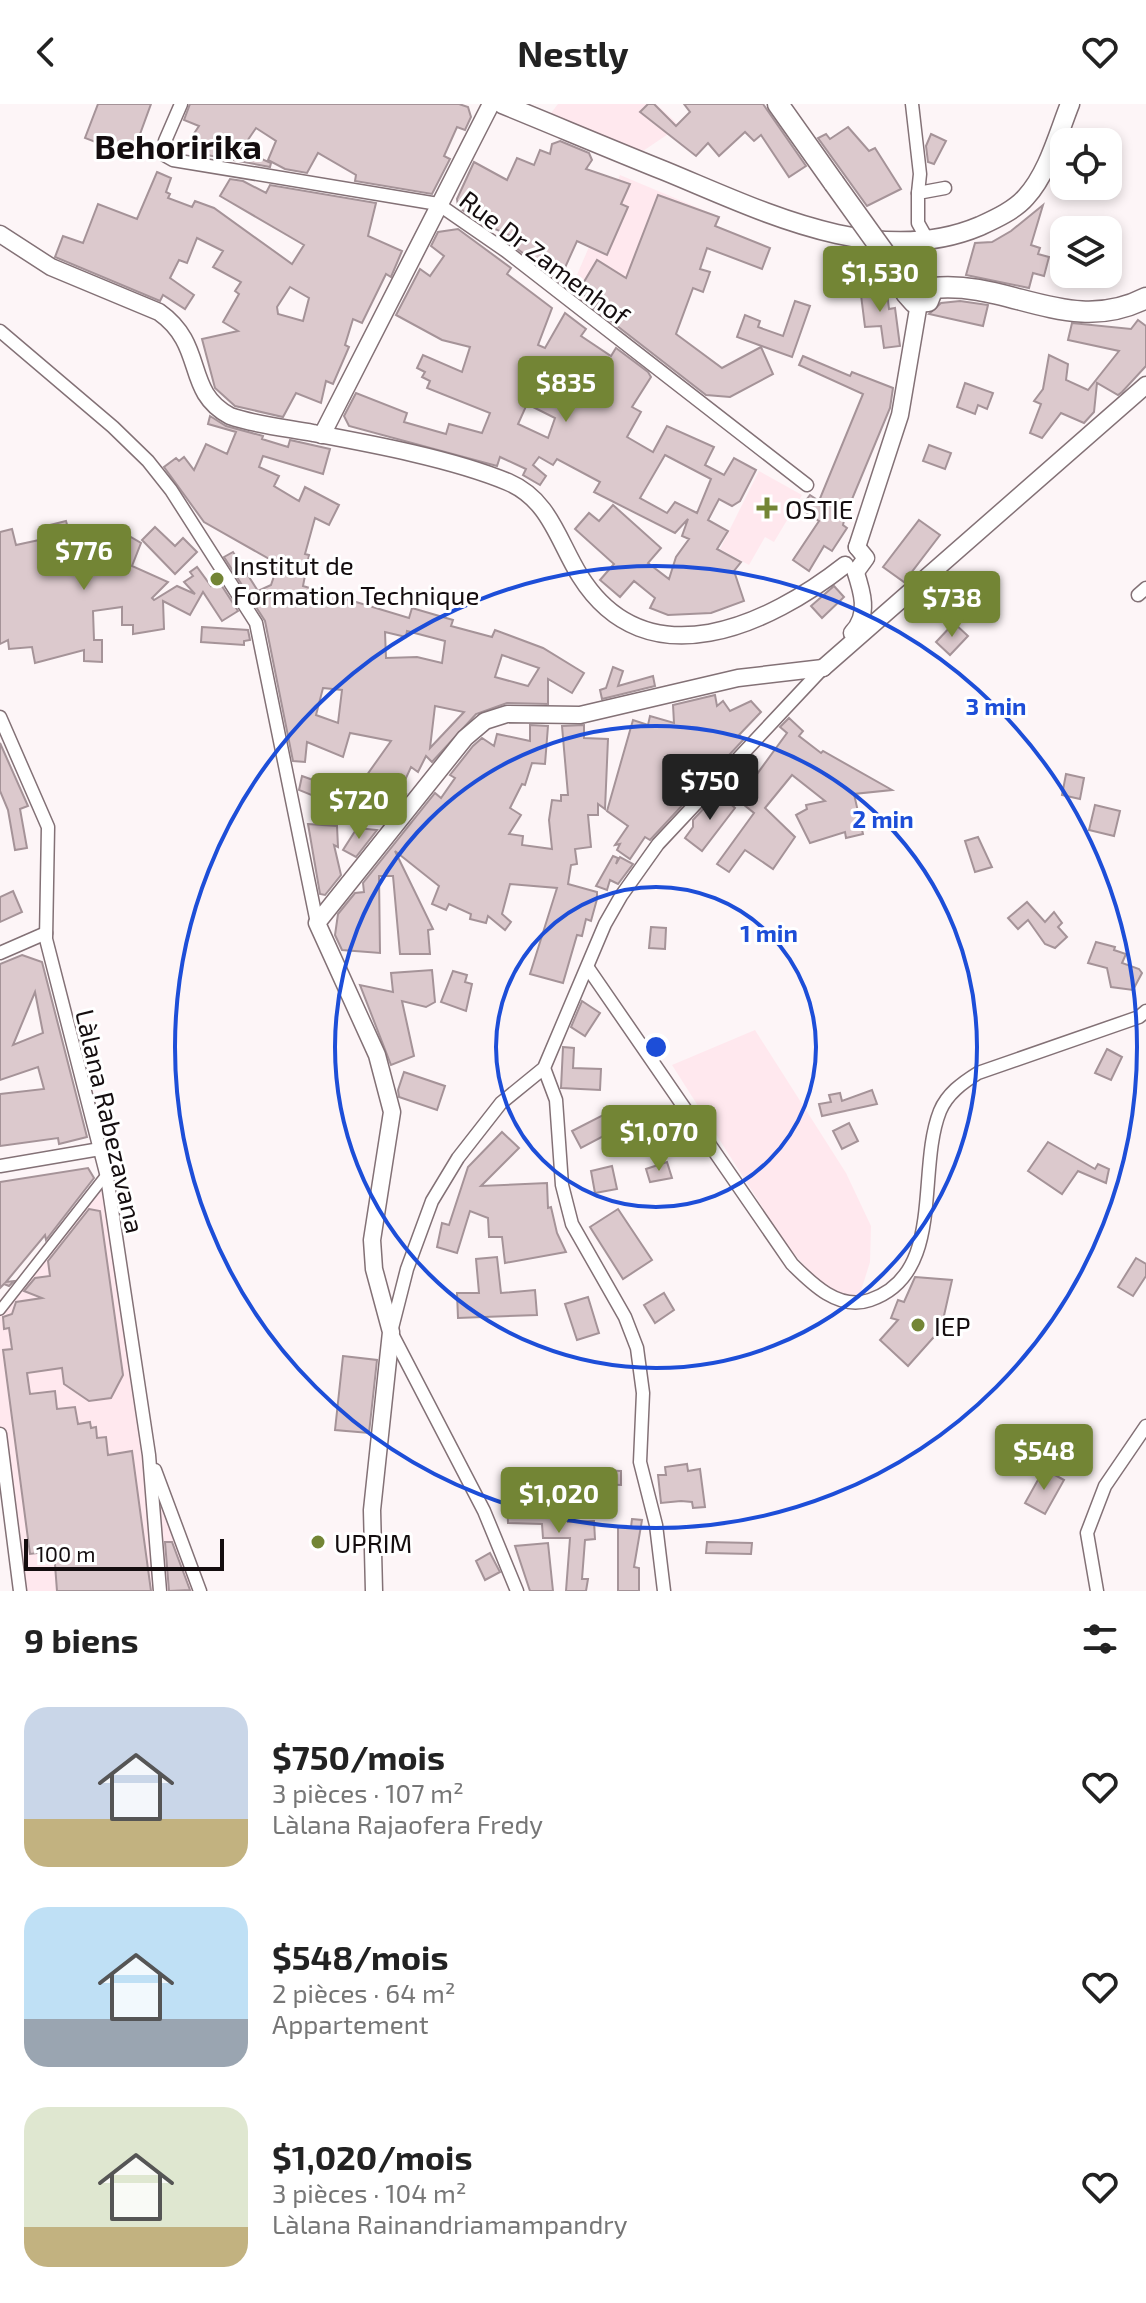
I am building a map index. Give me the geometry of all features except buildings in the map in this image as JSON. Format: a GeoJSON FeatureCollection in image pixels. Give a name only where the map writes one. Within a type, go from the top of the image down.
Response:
{"type":"FeatureCollection","features":[{"type":"Feature","properties":{"kind":"main road"},"geometry":{"type":"LineString","coordinates":[[502,104],[785,220],[847,236],[927,239],[967,231],[998,218],[1026,198],[1042,171],[1070,104]]}},
{"type":"Feature","properties":{"kind":"main road"},"geometry":{"type":"LineString","coordinates":[[778,104],[890,261],[908,281]]}},
{"type":"Feature","properties":{"kind":"main road"},"geometry":{"type":"LineString","coordinates":[[921,275],[929,280],[933,288],[928,301],[919,303],[906,293],[908,281],[921,275]]}},
{"type":"Feature","properties":{"kind":"main road"},"geometry":{"type":"LineString","coordinates":[[933,288],[965,287],[1064,311],[1090,314],[1114,312],[1146,298]]}},
{"type":"Feature","properties":{"kind":"street","name":"Rue Dr Zamenhof"},"geometry":{"type":"LineString","coordinates":[[181,104],[165,141],[166,156],[173,160],[438,204],[506,251],[807,485]]}},
{"type":"Feature","properties":{"kind":"street"},"geometry":{"type":"LineString","coordinates":[[322,435],[491,104]]}},
{"type":"Feature","properties":{"kind":"street"},"geometry":{"type":"LineString","coordinates":[[912,104],[920,174],[918,223],[927,239]]}},
{"type":"Feature","properties":{"kind":"street"},"geometry":{"type":"LineString","coordinates":[[918,193],[945,188]]}},
{"type":"Feature","properties":{"kind":"street"},"geometry":{"type":"LineString","coordinates":[[0,234],[51,267],[159,312],[173,322],[189,345],[206,397],[218,410],[242,420],[421,457],[520,488],[542,506],[581,578],[604,604],[637,626],[670,637],[708,634],[768,614],[805,596],[866,558],[857,547],[900,415],[919,303]]}},
{"type":"Feature","properties":{"kind":"street"},"geometry":{"type":"LineString","coordinates":[[0,331],[113,427],[148,461],[171,490],[256,623],[317,923],[377,1055],[390,1096],[391,1132],[372,1240],[374,1269],[391,1332],[484,1511],[517,1591]]}},
{"type":"Feature","properties":{"kind":"street"},"geometry":{"type":"LineString","coordinates":[[317,923],[465,738],[485,721],[522,713],[590,713],[738,678],[823,668],[1146,385]]}},
{"type":"Feature","properties":{"kind":"street"},"geometry":{"type":"LineString","coordinates":[[853,568],[871,602],[873,622]]}},
{"type":"Feature","properties":{"kind":"street"},"geometry":{"type":"LineString","coordinates":[[374,1591],[372,1510],[391,1332],[424,1218],[444,1180],[501,1103],[527,1078],[544,1068],[605,924],[639,867],[823,668],[862,620],[861,590],[853,568]]}},
{"type":"Feature","properties":{"kind":"street","name":"Làlana Rabezavana"},"geometry":{"type":"LineString","coordinates":[[0,717],[48,827],[46,933],[106,1175],[149,1455],[160,1591]]}},
{"type":"Feature","properties":{"kind":"street"},"geometry":{"type":"LineString","coordinates":[[0,953],[46,933]]}},
{"type":"Feature","properties":{"kind":"street"},"geometry":{"type":"LineString","coordinates":[[588,968],[792,1264],[813,1285],[848,1302],[864,1302],[883,1296],[899,1286],[912,1268],[922,1230],[939,1112],[955,1089],[978,1073],[1139,1017],[1146,1011]]}},
{"type":"Feature","properties":{"kind":"street"},"geometry":{"type":"LineString","coordinates":[[544,1068],[556,1100],[562,1185],[572,1224],[625,1317],[637,1348],[643,1393],[640,1462],[656,1525],[664,1591]]}},
{"type":"Feature","properties":{"kind":"street"},"geometry":{"type":"LineString","coordinates":[[0,1166],[100,1149]]}},
{"type":"Feature","properties":{"kind":"street"},"geometry":{"type":"LineString","coordinates":[[0,1310],[106,1175]]}},
{"type":"Feature","properties":{"kind":"street"},"geometry":{"type":"LineString","coordinates":[[1097,1591],[1087,1533],[1105,1486],[1146,1426]]}},
{"type":"Feature","properties":{"kind":"street"},"geometry":{"type":"LineString","coordinates":[[0,1434],[20,1591]]}},
{"type":"Feature","properties":{"kind":"street"},"geometry":{"type":"LineString","coordinates":[[149,1455],[200,1591]]}},
{"type":"Feature","properties":{"kind":"shaded area"},"geometry":{"type":"Polygon","coordinates":[[[558,104],[656,104],[680,126],[643,151],[548,117],[558,104]]]}},
{"type":"Feature","properties":{"kind":"shaded area"},"geometry":{"type":"Polygon","coordinates":[[[620,175],[720,217],[685,311],[649,298],[613,276],[593,308],[570,291],[620,175]]]}},
{"type":"Feature","properties":{"kind":"shaded area","name":"OSTIE"},"geometry":{"type":"Polygon","coordinates":[[[759,471],[802,495],[774,542],[765,537],[749,565],[720,549],[759,471]]]}},
{"type":"Feature","properties":{"kind":"shaded area"},"geometry":{"type":"Polygon","coordinates":[[[755,1030],[846,1173],[871,1226],[870,1262],[859,1297],[845,1296],[823,1286],[787,1246],[672,1065],[755,1030]]]}},
{"type":"Feature","properties":{"kind":"shaded area"},"geometry":{"type":"Polygon","coordinates":[[[106,1175],[149,1455],[200,1591],[20,1591],[0,1434],[0,1310],[106,1175]]]}},
{"type":"Feature","properties":{"kind":"place","name":"OSTIE"},"geometry":{"type":"Point","coordinates":[767,508]}},
{"type":"Feature","properties":{"kind":"place","name":"Institut de Formation Technique"},"geometry":{"type":"Point","coordinates":[217,579]}},
{"type":"Feature","properties":{"kind":"place","name":"IEP"},"geometry":{"type":"Point","coordinates":[918,1325]}},
{"type":"Feature","properties":{"kind":"place","name":"UPRIM"},"geometry":{"type":"Point","coordinates":[318,1542]}},
{"type":"Feature","properties":{"kind":"district","name":"Behoririka"},"geometry":{"type":"Point","coordinates":[178,145]}}]}
